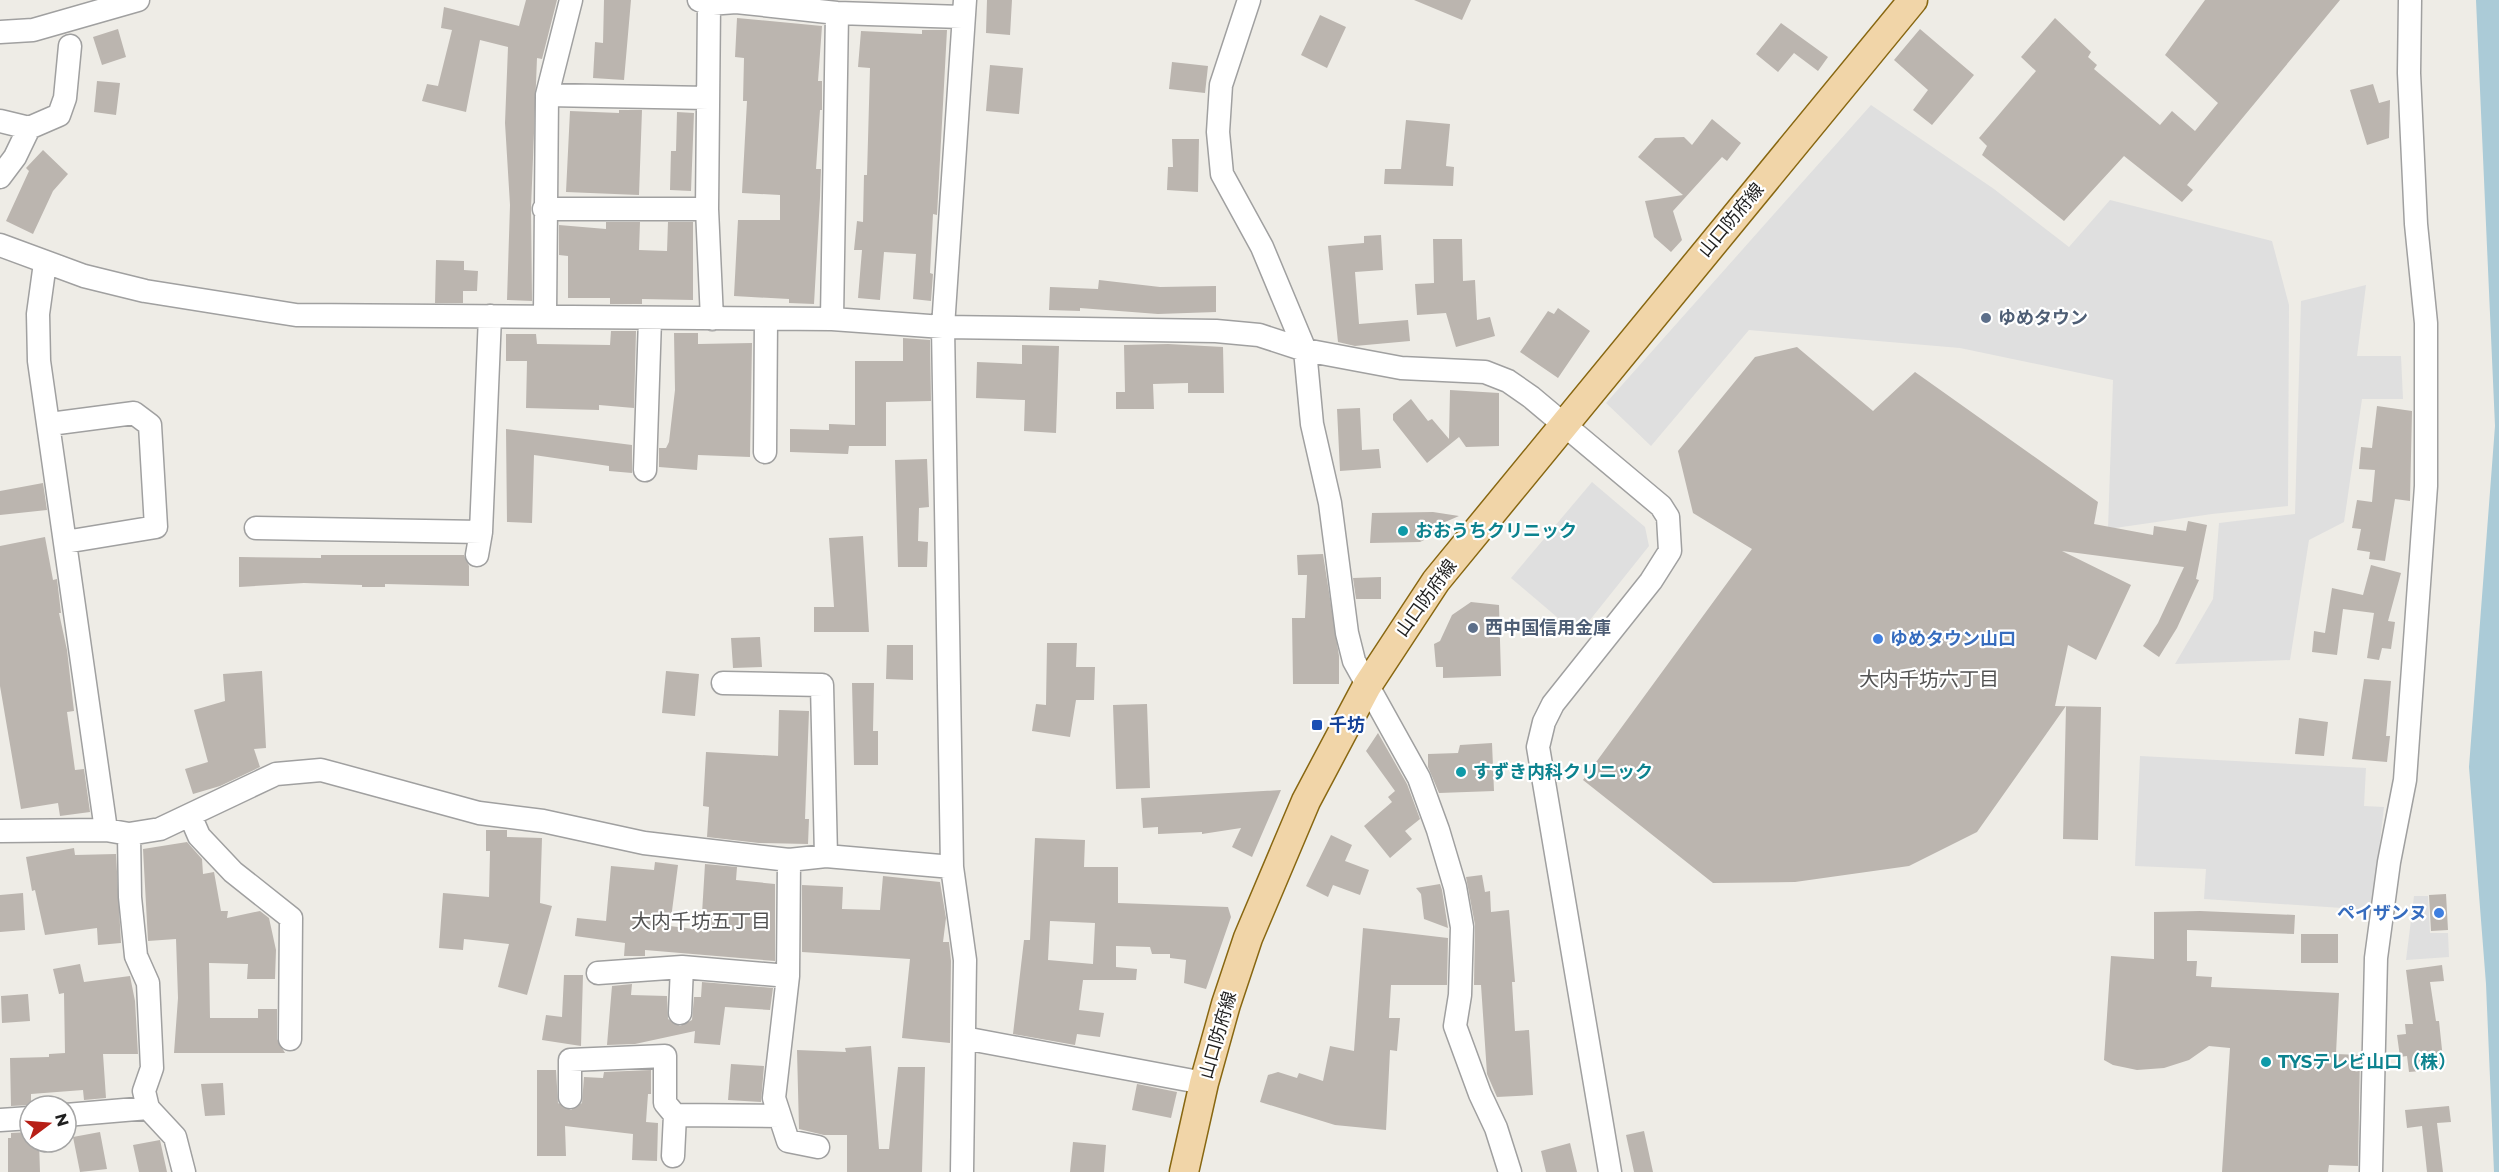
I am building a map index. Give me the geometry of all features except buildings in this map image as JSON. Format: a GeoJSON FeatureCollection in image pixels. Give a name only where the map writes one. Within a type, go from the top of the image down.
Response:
{"type":"FeatureCollection","features":[{"type":"Feature","properties":{"kind":"main road","name":"山口防府線"},"geometry":{"type":"LineString","coordinates":[[1184,1172],[1204,1083],[1226,1004],[1270,882],[1306,801],[1367,686],[1436,581],[1913,0]]}},
{"type":"Feature","properties":{"kind":"street"},"geometry":{"type":"LineString","coordinates":[[0,32],[33,30],[138,0]]}},
{"type":"Feature","properties":{"kind":"street"},"geometry":{"type":"LineString","coordinates":[[545,315],[544,208],[547,95],[571,0]]}},
{"type":"Feature","properties":{"kind":"street"},"geometry":{"type":"LineString","coordinates":[[1249,0],[1221,85],[1218,132],[1222,174],[1262,247],[1305,350],[1312,424],[1330,503],[1347,633],[1354,661],[1419,778],[1438,830],[1455,887],[1462,927],[1461,995],[1455,1026],[1480,1094],[1496,1128],[1510,1172]]}},
{"type":"Feature","properties":{"kind":"street"},"geometry":{"type":"LineString","coordinates":[[2371,1172],[2376,958],[2405,780],[2426,486],[2426,322],[2416,224],[2410,0]]}},
{"type":"Feature","properties":{"kind":"street"},"geometry":{"type":"LineString","coordinates":[[712,319],[707,209],[708,98],[704,2],[736,2],[837,13],[963,9],[943,327],[952,867],[965,960],[962,1172]]}},
{"type":"Feature","properties":{"kind":"street"},"geometry":{"type":"LineString","coordinates":[[832,319],[837,13]]}},
{"type":"Feature","properties":{"kind":"street"},"geometry":{"type":"LineString","coordinates":[[0,120],[29,128],[59,115],[65,98],[69,46]]}},
{"type":"Feature","properties":{"kind":"street"},"geometry":{"type":"LineString","coordinates":[[547,95],[708,98]]}},
{"type":"Feature","properties":{"kind":"street"},"geometry":{"type":"LineString","coordinates":[[0,177],[15,158],[29,128]]}},
{"type":"Feature","properties":{"kind":"street"},"geometry":{"type":"LineString","coordinates":[[544,208],[707,209]]}},
{"type":"Feature","properties":{"kind":"street"},"geometry":{"type":"LineString","coordinates":[[0,245],[45,263],[145,291],[296,315],[545,315],[650,319],[832,319],[943,327],[1216,331],[1259,335],[1305,350],[1401,368],[1485,372],[1508,381],[1531,397],[1661,506],[1668,517],[1671,532],[1670,551],[1651,581],[1553,704],[1544,722],[1538,747],[1610,1172]]}},
{"type":"Feature","properties":{"kind":"street"},"geometry":{"type":"LineString","coordinates":[[45,263],[38,314],[39,362],[50,424],[106,830]]}},
{"type":"Feature","properties":{"kind":"street"},"geometry":{"type":"LineString","coordinates":[[477,555],[481,532],[490,316]]}},
{"type":"Feature","properties":{"kind":"street"},"geometry":{"type":"LineString","coordinates":[[645,470],[650,319]]}},
{"type":"Feature","properties":{"kind":"street"},"geometry":{"type":"LineString","coordinates":[[765,452],[766,319]]}},
{"type":"Feature","properties":{"kind":"street"},"geometry":{"type":"LineString","coordinates":[[50,424],[134,413],[150,425],[156,527],[65,542]]}},
{"type":"Feature","properties":{"kind":"street"},"geometry":{"type":"LineString","coordinates":[[256,528],[481,532]]}},
{"type":"Feature","properties":{"kind":"street"},"geometry":{"type":"LineString","coordinates":[[723,684],[822,685],[826,856]]}},
{"type":"Feature","properties":{"kind":"street"},"geometry":{"type":"LineString","coordinates":[[2,825],[106,830],[129,834],[160,829],[276,774],[321,770],[479,813],[543,821],[644,843],[789,860],[826,856],[952,867]]}},
{"type":"Feature","properties":{"kind":"street"},"geometry":{"type":"LineString","coordinates":[[190,815],[199,836],[233,872],[291,918],[290,1039]]}},
{"type":"Feature","properties":{"kind":"street"},"geometry":{"type":"LineString","coordinates":[[129,834],[130,897],[136,956],[148,983],[152,1068],[144,1091],[148,1108],[175,1137],[184,1172]]}},
{"type":"Feature","properties":{"kind":"street"},"geometry":{"type":"LineString","coordinates":[[789,860],[788,976],[774,1098],[788,1141],[818,1147]]}},
{"type":"Feature","properties":{"kind":"street"},"geometry":{"type":"LineString","coordinates":[[598,973],[682,967],[788,976]]}},
{"type":"Feature","properties":{"kind":"street"},"geometry":{"type":"LineString","coordinates":[[680,1013],[682,967]]}},
{"type":"Feature","properties":{"kind":"street"},"geometry":{"type":"LineString","coordinates":[[964,1038],[1204,1083]]}},
{"type":"Feature","properties":{"kind":"street"},"geometry":{"type":"LineString","coordinates":[[570,1097],[570,1060],[665,1056],[665,1103],[675,1115],[674,1156]]}},
{"type":"Feature","properties":{"kind":"street"},"geometry":{"type":"LineString","coordinates":[[78,1114],[148,1108]]}},
{"type":"Feature","properties":{"kind":"street"},"geometry":{"type":"LineString","coordinates":[[675,1115],[778,1116]]}},
{"type":"Feature","properties":{"kind":"street"},"geometry":{"type":"LineString","coordinates":[[0,1120],[18,1119]]}},
{"type":"Feature","properties":{"kind":"shaded area","name":"ゆめタウン"},"geometry":{"type":"Polygon","coordinates":[[[1871,105],[1994,189],[2069,247],[2110,200],[2272,241],[2289,305],[2288,506],[2108,529],[2113,380],[1960,348],[1749,330],[1651,446],[1606,403],[1871,105]]]}},
{"type":"Feature","properties":{"kind":"shaded area"},"geometry":{"type":"Polygon","coordinates":[[[2366,285],[2357,356],[2401,356],[2403,399],[2362,399],[2344,522],[2309,540],[2290,660],[2175,664],[2213,599],[2219,523],[2295,514],[2301,301],[2366,285]]]}},
{"type":"Feature","properties":{"kind":"shaded area"},"geometry":{"type":"Polygon","coordinates":[[[1592,482],[1645,527],[1649,546],[1578,635],[1511,578],[1592,482]]]}},
{"type":"Feature","properties":{"kind":"shaded area"},"geometry":{"type":"Polygon","coordinates":[[[2140,756],[2366,768],[2364,806],[2384,807],[2372,910],[2204,899],[2206,869],[2135,866],[2140,756]]]}},
{"type":"Feature","properties":{"kind":"shaded area","name":"ペイザンヌ"},"geometry":{"type":"Polygon","coordinates":[[[2414,896],[2428,896],[2430,933],[2448,933],[2449,957],[2406,960],[2414,896]]]}},
{"type":"Feature","properties":{"kind":"water"},"geometry":{"type":"Polygon","coordinates":[[[2476,0],[2499,0],[2499,1172],[2494,1172],[2486,984],[2469,767],[2495,426],[2476,0]]]}},
{"type":"Feature","properties":{"kind":"place","name":"ゆめタウン"},"geometry":{"type":"Point","coordinates":[1986,318]}},
{"type":"Feature","properties":{"kind":"place","name":"おおうちクリニック"},"geometry":{"type":"Point","coordinates":[1403,531]}},
{"type":"Feature","properties":{"kind":"place","name":"西中国信用金庫"},"geometry":{"type":"Point","coordinates":[1473,628]}},
{"type":"Feature","properties":{"kind":"place","name":"ゆめタウン山口"},"geometry":{"type":"Point","coordinates":[1878,639]}},
{"type":"Feature","properties":{"kind":"place","name":"千坊"},"geometry":{"type":"Point","coordinates":[1317,725]}},
{"type":"Feature","properties":{"kind":"place","name":"すずき内科クリニック"},"geometry":{"type":"Point","coordinates":[1461,772]}},
{"type":"Feature","properties":{"kind":"place","name":"ペイザンヌ"},"geometry":{"type":"Point","coordinates":[2439,913]}},
{"type":"Feature","properties":{"kind":"place","name":"TYSテレビ山口（株）"},"geometry":{"type":"Point","coordinates":[2266,1062]}},
{"type":"Feature","properties":{"kind":"district","name":"大内千坊六丁目"},"geometry":{"type":"Point","coordinates":[1929,679]}},
{"type":"Feature","properties":{"kind":"district","name":"大内千坊五丁目"},"geometry":{"type":"Point","coordinates":[701,921]}}]}
